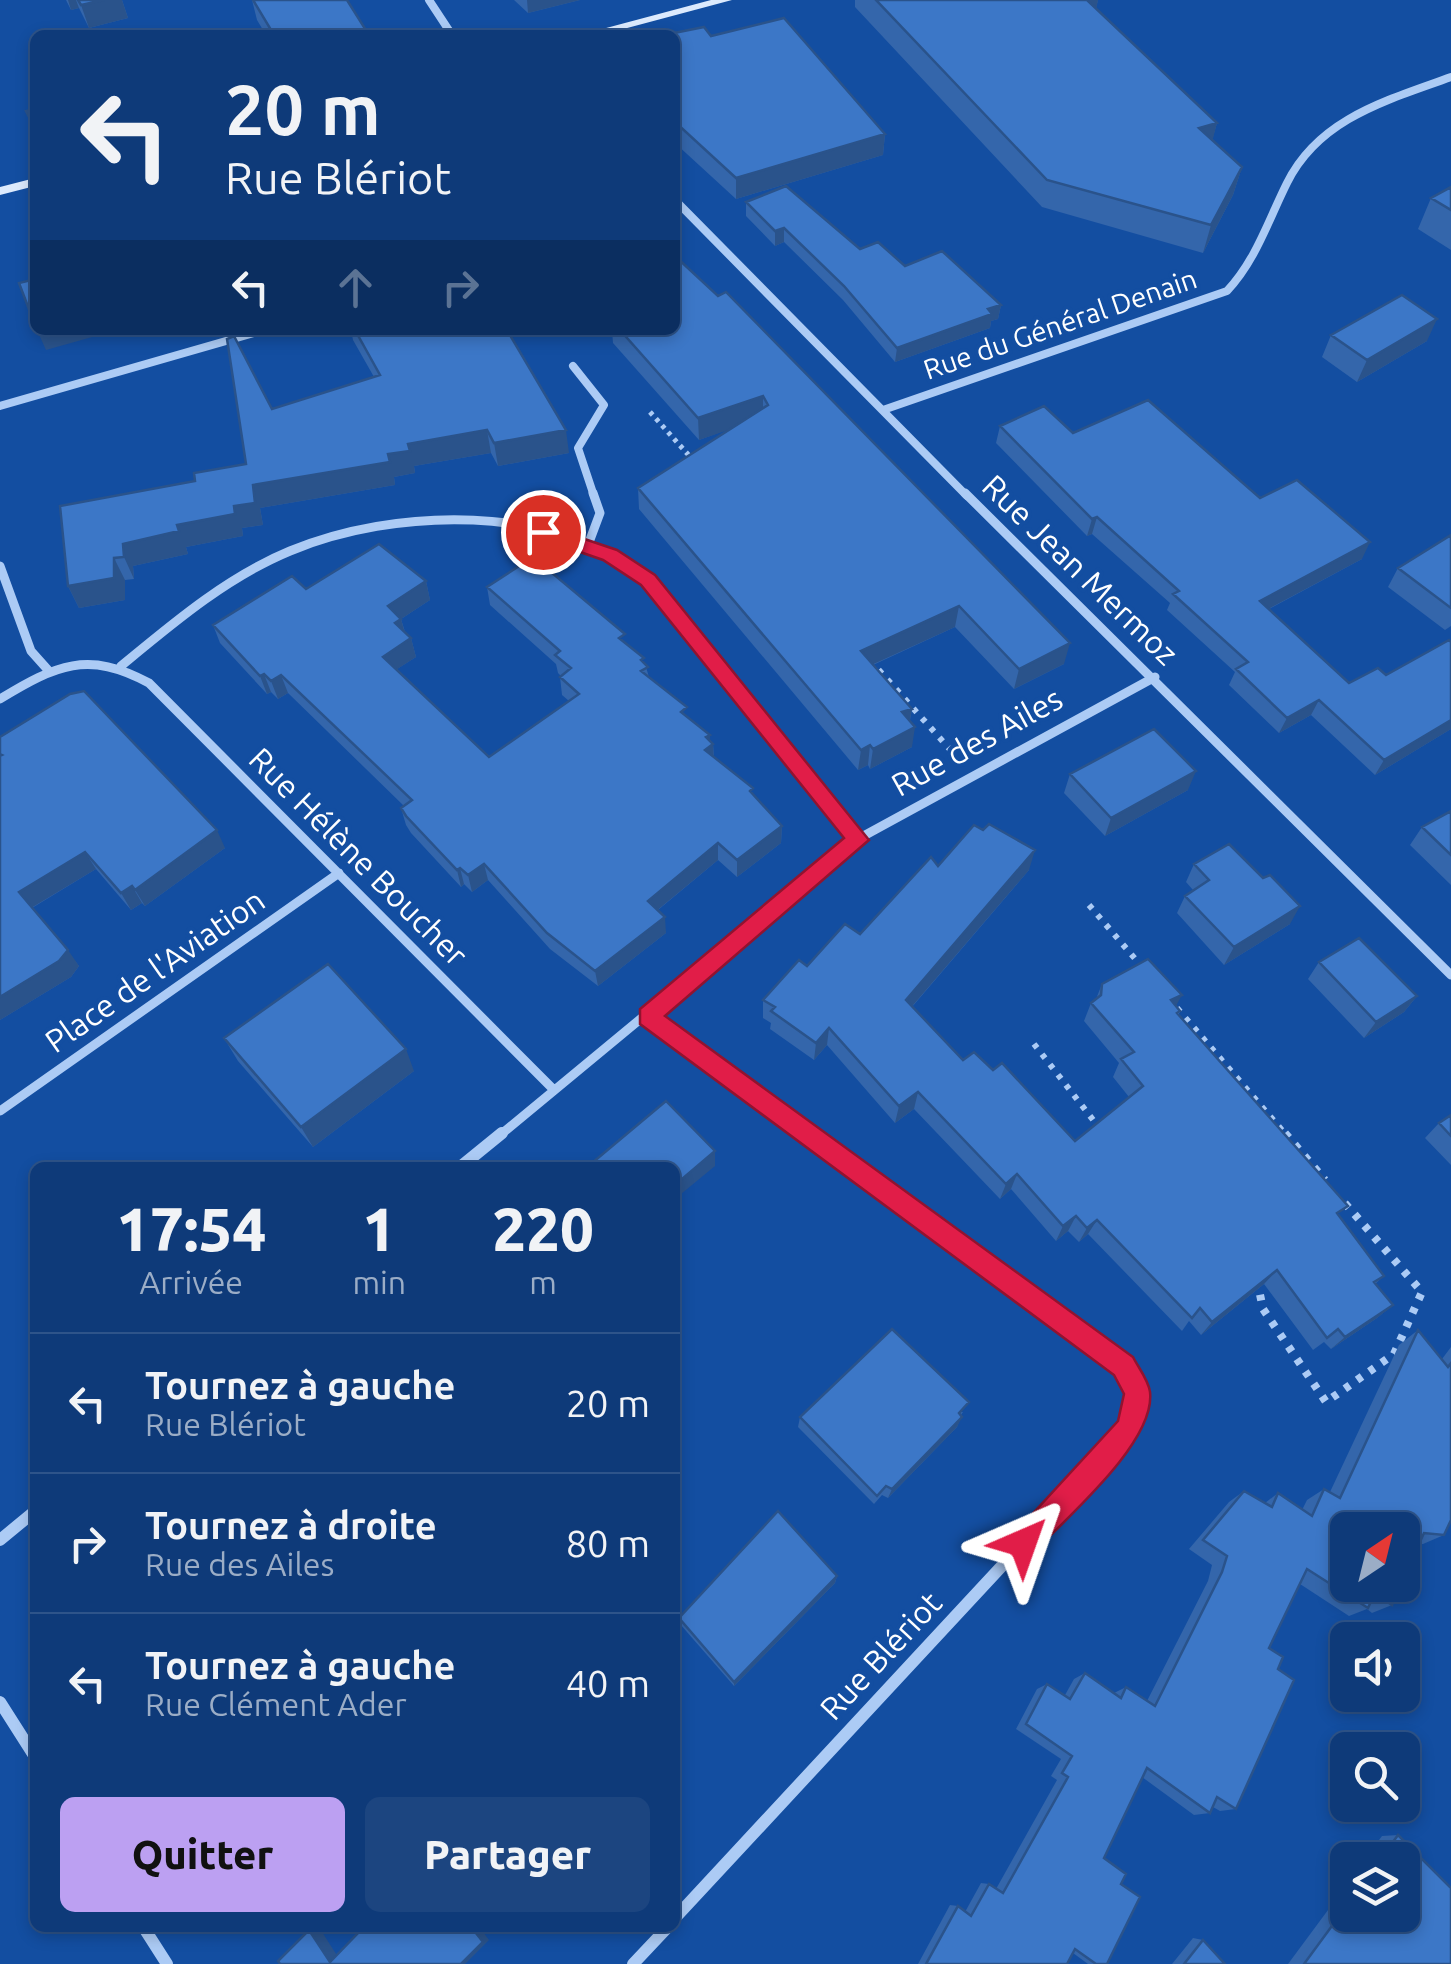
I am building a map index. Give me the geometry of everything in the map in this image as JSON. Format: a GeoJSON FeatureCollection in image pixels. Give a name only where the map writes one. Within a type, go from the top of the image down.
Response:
{"type":"FeatureCollection","features":[{"type":"Feature","properties":{"kind":"main road"},"geometry":{"type":"LineString","coordinates":[[606,30],[726,0]]}},
{"type":"Feature","properties":{"kind":"main road"},"geometry":{"type":"LineString","coordinates":[[0,191],[30,183]]}},
{"type":"Feature","properties":{"kind":"street"},"geometry":{"type":"LineString","coordinates":[[429,0],[449,30]]}},
{"type":"Feature","properties":{"kind":"street","name":"Rue du Général Denain"},"geometry":{"type":"LineString","coordinates":[[884,410],[1227,290],[1245,274],[1300,160],[1320,139],[1345,121],[1451,77]]}},
{"type":"Feature","properties":{"kind":"street","name":"Rue Jean Mermoz"},"geometry":{"type":"LineString","coordinates":[[680,210],[1155,677],[1451,975]]}},
{"type":"Feature","properties":{"kind":"street"},"geometry":{"type":"LineString","coordinates":[[0,406],[247,335]]}},
{"type":"Feature","properties":{"kind":"street"},"geometry":{"type":"LineString","coordinates":[[573,366],[604,404],[578,448],[600,513],[588,545]]}},
{"type":"Feature","properties":{"kind":"street"},"geometry":{"type":"LineString","coordinates":[[0,698],[48,670],[91,661],[121,666],[186,611],[261,564],[321,537],[382,523],[518,526],[588,545],[648,580],[858,840]]}},
{"type":"Feature","properties":{"kind":"street"},"geometry":{"type":"LineString","coordinates":[[0,566],[30,651],[48,670]]}},
{"type":"Feature","properties":{"kind":"street","name":"Rue Hélène Boucher"},"geometry":{"type":"LineString","coordinates":[[121,666],[149,684],[554,1090]]}},
{"type":"Feature","properties":{"kind":"street","name":"Rue des Ailes"},"geometry":{"type":"LineString","coordinates":[[465,1162],[858,840],[972,774],[1155,677]]}},
{"type":"Feature","properties":{"kind":"street","name":"Place de l'Aviation"},"geometry":{"type":"LineString","coordinates":[[0,1111],[339,873]]}},
{"type":"Feature","properties":{"kind":"street","name":"Rue Blériot"},"geometry":{"type":"LineString","coordinates":[[648,1016],[1124,1366],[1138,1392],[1130,1428],[680,1913]]}},
{"type":"Feature","properties":{"kind":"street"},"geometry":{"type":"LineString","coordinates":[[0,1540],[30,1515]]}},
{"type":"Feature","properties":{"kind":"street"},"geometry":{"type":"LineString","coordinates":[[0,1702],[30,1749]]}},
{"type":"Feature","properties":{"kind":"street"},"geometry":{"type":"LineString","coordinates":[[147,1932],[167,1964]]}},
{"type":"Feature","properties":{"kind":"street"},"geometry":{"type":"LineString","coordinates":[[633,1964],[662,1932]]}},
{"type":"Feature","properties":{"kind":"path"},"geometry":{"type":"LineString","coordinates":[[650,412],[702,470]]}},
{"type":"Feature","properties":{"kind":"path"},"geometry":{"type":"LineString","coordinates":[[869,658],[972,774]]}},
{"type":"Feature","properties":{"kind":"path"},"geometry":{"type":"LineString","coordinates":[[1089,905],[1153,980]]}},
{"type":"Feature","properties":{"kind":"path"},"geometry":{"type":"LineString","coordinates":[[1166,994],[1422,1292],[1394,1354],[1326,1402],[1263,1309],[1258,1281],[1246,1268]]}},
{"type":"Feature","properties":{"kind":"path"},"geometry":{"type":"LineString","coordinates":[[1034,1044],[1108,1138]]}},
{"type":"Feature","properties":{"kind":"building"},"geometry":{"type":"Polygon","coordinates":[[[78,0],[104,0],[81,5],[78,0]]]}},
{"type":"Feature","properties":{"kind":"building"},"geometry":{"type":"Polygon","coordinates":[[[253,0],[347,0],[366,30],[271,30],[253,0]]]}},
{"type":"Feature","properties":{"kind":"building"},"geometry":{"type":"Polygon","coordinates":[[[876,0],[1087,0],[1217,123],[1199,128],[1242,167],[1211,225],[1047,180],[876,0]]]}},
{"type":"Feature","properties":{"kind":"building"},"geometry":{"type":"Polygon","coordinates":[[[784,18],[885,134],[736,178],[680,127],[680,32],[704,27],[711,36],[784,18]]]}},
{"type":"Feature","properties":{"kind":"building"},"geometry":{"type":"Polygon","coordinates":[[[786,186],[860,249],[878,242],[905,266],[942,251],[1001,305],[988,309],[992,314],[897,348],[844,286],[784,228],[775,231],[746,202],[786,186]]]}},
{"type":"Feature","properties":{"kind":"building"},"geometry":{"type":"Polygon","coordinates":[[[1451,187],[1451,210],[1431,198],[1451,187]]]}},
{"type":"Feature","properties":{"kind":"building"},"geometry":{"type":"Polygon","coordinates":[[[680,261],[718,296],[726,292],[1070,643],[1019,669],[959,606],[861,651],[912,709],[902,712],[915,727],[873,749],[870,745],[861,750],[638,488],[768,405],[763,396],[698,418],[624,335],[680,335],[680,261]]]}},
{"type":"Feature","properties":{"kind":"building"},"geometry":{"type":"Polygon","coordinates":[[[30,280],[30,312],[19,283],[30,280]]]}},
{"type":"Feature","properties":{"kind":"building"},"geometry":{"type":"Polygon","coordinates":[[[1402,295],[1437,319],[1367,360],[1331,335],[1402,295]]]}},
{"type":"Feature","properties":{"kind":"building"},"geometry":{"type":"Polygon","coordinates":[[[358,335],[510,335],[566,430],[494,443],[487,430],[408,444],[410,451],[388,454],[390,462],[253,485],[255,503],[234,506],[235,514],[177,525],[179,531],[123,544],[124,557],[114,558],[114,578],[68,586],[60,506],[195,481],[194,473],[246,464],[227,339],[234,336],[272,409],[380,375],[358,335]]]}},
{"type":"Feature","properties":{"kind":"building"},"geometry":{"type":"Polygon","coordinates":[[[1148,400],[1260,498],[1297,480],[1370,542],[1260,601],[1349,683],[1378,668],[1386,675],[1449,640],[1451,720],[1384,760],[1319,700],[1287,718],[1236,669],[1248,662],[1173,594],[1179,591],[1097,517],[1092,519],[1000,426],[1044,406],[1073,433],[1148,400]]]}},
{"type":"Feature","properties":{"kind":"building"},"geometry":{"type":"Polygon","coordinates":[[[1451,535],[1451,608],[1398,568],[1451,535]]]}},
{"type":"Feature","properties":{"kind":"building"},"geometry":{"type":"Polygon","coordinates":[[[379,544],[426,581],[388,606],[401,619],[395,623],[411,638],[383,657],[489,757],[579,694],[560,677],[571,668],[555,655],[560,651],[487,587],[533,557],[625,634],[619,638],[644,658],[641,660],[648,667],[641,671],[687,707],[681,712],[710,735],[706,737],[713,744],[705,750],[753,788],[750,791],[782,826],[737,860],[718,843],[648,901],[665,917],[595,971],[547,933],[484,864],[468,875],[460,868],[457,870],[406,816],[401,808],[412,800],[281,675],[271,681],[264,674],[260,676],[213,625],[292,576],[306,589],[379,544]]]}},
{"type":"Feature","properties":{"kind":"building"},"geometry":{"type":"Polygon","coordinates":[[[84,691],[217,830],[135,890],[132,886],[121,893],[85,852],[19,892],[68,950],[59,961],[0,997],[0,737],[70,694],[84,691]]]}},
{"type":"Feature","properties":{"kind":"building"},"geometry":{"type":"Polygon","coordinates":[[[1154,729],[1196,771],[1111,818],[1070,774],[1154,729]]]}},
{"type":"Feature","properties":{"kind":"building"},"geometry":{"type":"Polygon","coordinates":[[[1451,811],[1451,855],[1422,827],[1451,811]]]}},
{"type":"Feature","properties":{"kind":"building"},"geometry":{"type":"Polygon","coordinates":[[[989,824],[1035,850],[906,1000],[963,1060],[974,1052],[993,1070],[1002,1063],[1075,1141],[1143,1086],[1121,1059],[1134,1052],[1091,1003],[1101,995],[1102,984],[1148,959],[1182,995],[1171,1000],[1180,1011],[1177,1013],[1348,1206],[1337,1213],[1384,1276],[1374,1282],[1393,1305],[1345,1337],[1338,1329],[1327,1338],[1277,1270],[1212,1322],[1200,1308],[1192,1318],[1097,1220],[1087,1228],[1076,1216],[1063,1226],[1017,1174],[1006,1184],[918,1092],[899,1106],[829,1028],[816,1043],[771,1011],[775,1007],[763,1000],[799,960],[807,966],[845,924],[860,934],[931,857],[938,866],[974,825],[983,830],[989,824]]]}},
{"type":"Feature","properties":{"kind":"building"},"geometry":{"type":"Polygon","coordinates":[[[1229,844],[1263,878],[1270,875],[1300,906],[1234,947],[1185,896],[1209,880],[1194,864],[1229,844]]]}},
{"type":"Feature","properties":{"kind":"building"},"geometry":{"type":"Polygon","coordinates":[[[1359,938],[1417,996],[1376,1022],[1319,962],[1359,938]]]}},
{"type":"Feature","properties":{"kind":"building"},"geometry":{"type":"Polygon","coordinates":[[[328,964],[406,1049],[301,1127],[224,1038],[328,964]]]}},
{"type":"Feature","properties":{"kind":"building"},"geometry":{"type":"Polygon","coordinates":[[[666,1101],[715,1151],[680,1181],[680,1162],[593,1162],[666,1101]]]}},
{"type":"Feature","properties":{"kind":"building"},"geometry":{"type":"Polygon","coordinates":[[[1451,1115],[1451,1136],[1439,1123],[1451,1115]]]}},
{"type":"Feature","properties":{"kind":"building"},"geometry":{"type":"Polygon","coordinates":[[[892,1329],[969,1402],[959,1413],[962,1417],[892,1489],[886,1486],[877,1496],[800,1417],[892,1329]]]}},
{"type":"Feature","properties":{"kind":"building"},"geometry":{"type":"Polygon","coordinates":[[[1418,1330],[1448,1367],[1451,1363],[1451,1520],[1444,1535],[1424,1533],[1420,1542],[1420,1512],[1330,1512],[1330,1584],[1307,1569],[1269,1648],[1283,1657],[1278,1669],[1294,1680],[1236,1809],[1217,1797],[1210,1813],[1147,1768],[1104,1858],[1126,1874],[1121,1884],[1140,1897],[1107,1964],[1096,1964],[1075,1949],[1067,1964],[926,1964],[958,1906],[971,1916],[989,1884],[1003,1893],[1068,1777],[1062,1773],[1072,1756],[1026,1724],[1047,1684],[1070,1699],[1085,1673],[1121,1698],[1126,1687],[1155,1706],[1227,1556],[1203,1540],[1244,1491],[1272,1507],[1278,1493],[1312,1516],[1324,1489],[1340,1498],[1418,1330]]]}},
{"type":"Feature","properties":{"kind":"building"},"geometry":{"type":"Polygon","coordinates":[[[778,1511],[837,1576],[734,1682],[680,1617],[778,1511]]]}},
{"type":"Feature","properties":{"kind":"building"},"geometry":{"type":"Polygon","coordinates":[[[1420,1857],[1451,1888],[1451,1964],[1304,1964],[1330,1929],[1330,1932],[1420,1932],[1420,1857]]]}},
{"type":"Feature","properties":{"kind":"building"},"geometry":{"type":"Polygon","coordinates":[[[310,1932],[330,1962],[359,1932],[475,1932],[483,1942],[461,1964],[280,1964],[278,1961],[310,1932]]]}},
{"type":"Feature","properties":{"kind":"building"},"geometry":{"type":"Polygon","coordinates":[[[1203,1940],[1225,1964],[1184,1964],[1203,1940]]]}},
{"type":"Feature","properties":{"kind":"route"},"geometry":{"type":"LineString","coordinates":[[543,532],[610,555],[648,580],[858,840],[648,1016],[1124,1366],[1138,1392],[1130,1428],[1023,1543]]}}]}
